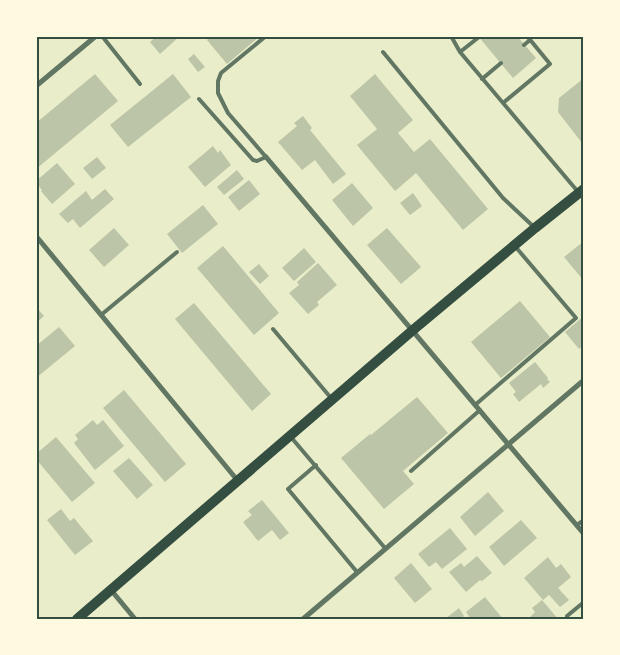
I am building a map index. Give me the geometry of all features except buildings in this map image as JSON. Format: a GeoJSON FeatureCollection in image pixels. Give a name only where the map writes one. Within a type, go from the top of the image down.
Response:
{"type":"FeatureCollection","features":[{"type":"Feature","properties":{"kind":"main road"},"geometry":{"type":"LineString","coordinates":[[76,619],[413,330],[581,191]]}},
{"type":"Feature","properties":{"kind":"street"},"geometry":{"type":"LineString","coordinates":[[36,86],[96,36]]}},
{"type":"Feature","properties":{"kind":"street"},"geometry":{"type":"LineString","coordinates":[[266,157],[584,534]]}},
{"type":"Feature","properties":{"kind":"street"},"geometry":{"type":"LineString","coordinates":[[36,236],[238,481]]}},
{"type":"Feature","properties":{"kind":"street"},"geometry":{"type":"LineString","coordinates":[[303,619],[584,380]]}},
{"type":"Feature","properties":{"kind":"street"},"geometry":{"type":"LineString","coordinates":[[111,589],[135,619]]}},
{"type":"Feature","properties":{"kind":"lane"},"geometry":{"type":"LineString","coordinates":[[102,36],[140,84]]}},
{"type":"Feature","properties":{"kind":"lane"},"geometry":{"type":"LineString","coordinates":[[199,99],[252,160],[266,157],[228,113],[218,93],[218,82],[221,73],[266,36]]}},
{"type":"Feature","properties":{"kind":"lane"},"geometry":{"type":"LineString","coordinates":[[451,36],[460,52],[482,79],[581,191]]}},
{"type":"Feature","properties":{"kind":"lane"},"geometry":{"type":"LineString","coordinates":[[460,52],[479,37]]}},
{"type":"Feature","properties":{"kind":"lane"},"geometry":{"type":"LineString","coordinates":[[503,103],[550,64],[529,38],[524,45]]}},
{"type":"Feature","properties":{"kind":"lane"},"geometry":{"type":"LineString","coordinates":[[383,52],[503,198],[534,228]]}},
{"type":"Feature","properties":{"kind":"lane"},"geometry":{"type":"LineString","coordinates":[[482,79],[501,63]]}},
{"type":"Feature","properties":{"kind":"lane"},"geometry":{"type":"LineString","coordinates":[[475,405],[576,318],[514,245]]}},
{"type":"Feature","properties":{"kind":"lane"},"geometry":{"type":"LineString","coordinates":[[101,315],[177,252]]}},
{"type":"Feature","properties":{"kind":"lane"},"geometry":{"type":"LineString","coordinates":[[273,329],[332,400]]}},
{"type":"Feature","properties":{"kind":"lane"},"geometry":{"type":"LineString","coordinates":[[411,471],[480,410]]}},
{"type":"Feature","properties":{"kind":"lane"},"geometry":{"type":"LineString","coordinates":[[290,436],[386,548]]}},
{"type":"Feature","properties":{"kind":"lane"},"geometry":{"type":"LineString","coordinates":[[316,465],[288,489],[357,572]]}},
{"type":"Feature","properties":{"kind":"lane"},"geometry":{"type":"LineString","coordinates":[[577,526],[584,520]]}},
{"type":"Feature","properties":{"kind":"lane"},"geometry":{"type":"LineString","coordinates":[[568,616],[584,602]]}}]}
